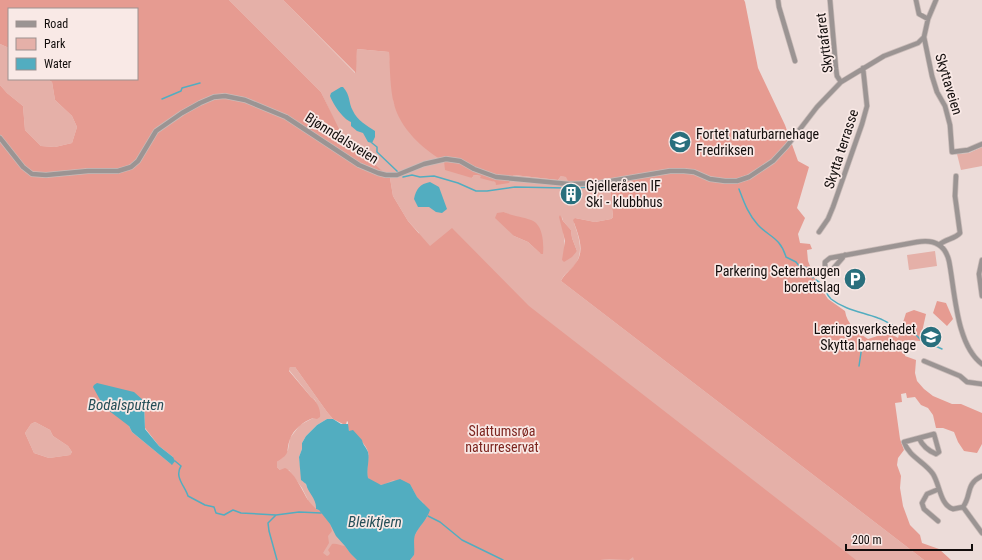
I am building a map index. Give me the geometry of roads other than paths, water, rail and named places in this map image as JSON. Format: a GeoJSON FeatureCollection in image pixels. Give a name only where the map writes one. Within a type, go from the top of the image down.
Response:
{"type":"FeatureCollection","features":[{"type":"Feature","properties":{"kind":"street"},"geometry":{"type":"LineString","coordinates":[[778,0],[795,61]]}},
{"type":"Feature","properties":{"kind":"street","name":"Skyttafaret"},"geometry":{"type":"LineString","coordinates":[[830,0],[836,69],[837,76],[841,82]]}},
{"type":"Feature","properties":{"kind":"street"},"geometry":{"type":"LineString","coordinates":[[916,0],[919,14],[928,19]]}},
{"type":"Feature","properties":{"kind":"street","name":"Skyttaveien"},"geometry":{"type":"LineString","coordinates":[[936,0],[928,19],[924,37],[932,76],[937,92],[945,106],[950,125],[952,152],[974,149],[982,144]]}},
{"type":"Feature","properties":{"kind":"street","name":"Bjønndalsveien"},"geometry":{"type":"LineString","coordinates":[[0,138],[23,167],[32,174],[46,175],[88,171],[118,171],[131,167],[138,162],[156,131],[182,113],[200,103],[214,97],[225,96],[245,100],[286,117],[359,165],[386,175],[397,175],[424,164],[446,159],[460,161],[474,169],[496,177],[569,184],[599,183],[670,171],[694,172],[710,179],[737,181],[749,177],[773,161],[787,146],[817,107],[841,82],[884,56],[918,43],[924,37]]}},
{"type":"Feature","properties":{"kind":"street","name":"Skytta terrasse"},"geometry":{"type":"LineString","coordinates":[[819,232],[828,220],[833,207],[867,106],[863,68]]}},
{"type":"Feature","properties":{"kind":"street"},"geometry":{"type":"LineString","coordinates":[[939,245],[945,240],[957,236],[960,233],[954,196],[956,176]]}},
{"type":"Feature","properties":{"kind":"street"},"geometry":{"type":"LineString","coordinates":[[845,255],[924,241],[932,241],[939,245],[944,250],[948,258],[962,335],[974,356],[982,364]]}},
{"type":"Feature","properties":{"kind":"street"},"geometry":{"type":"LineString","coordinates":[[982,260],[979,274],[982,296]]}},
{"type":"Feature","properties":{"kind":"street"},"geometry":{"type":"LineString","coordinates":[[924,361],[930,362],[940,368],[960,376],[967,382],[982,384]]}},
{"type":"Feature","properties":{"kind":"street"},"geometry":{"type":"LineString","coordinates":[[919,438],[921,443],[933,453],[936,454],[938,452],[934,434],[919,438],[904,442],[905,446],[910,453],[931,471],[938,489],[948,507],[955,509],[963,507]]}},
{"type":"Feature","properties":{"kind":"street"},"geometry":{"type":"LineString","coordinates":[[963,507],[972,484],[982,476]]}},
{"type":"Feature","properties":{"kind":"street"},"geometry":{"type":"LineString","coordinates":[[938,489],[928,494],[922,503],[924,509],[938,521]]}},
{"type":"Feature","properties":{"kind":"street"},"geometry":{"type":"LineString","coordinates":[[963,507],[982,533]]}},
{"type":"Feature","properties":{"kind":"water"},"geometry":{"type":"Polygon","coordinates":[[[343,87],[347,93],[351,108],[357,117],[375,131],[375,137],[372,143],[368,142],[363,133],[357,131],[351,126],[351,122],[342,115],[333,103],[330,96],[331,93],[343,87]]]}},
{"type":"Feature","properties":{"kind":"water"},"geometry":{"type":"Polygon","coordinates":[[[430,182],[439,187],[447,209],[442,213],[436,212],[429,207],[418,207],[414,199],[419,188],[430,182]]]}},
{"type":"Feature","properties":{"kind":"water","name":"Bodalsputten"},"geometry":{"type":"Polygon","coordinates":[[[97,383],[134,392],[144,401],[145,429],[159,446],[173,457],[175,461],[172,465],[132,432],[129,426],[104,407],[93,387],[97,383]]]}},
{"type":"Feature","properties":{"kind":"water","name":"Bleiktjern"},"geometry":{"type":"Polygon","coordinates":[[[327,419],[333,419],[341,424],[348,424],[349,431],[353,430],[362,440],[368,452],[368,478],[381,485],[400,479],[410,484],[417,497],[430,510],[415,535],[414,555],[410,560],[357,560],[336,536],[330,524],[319,510],[316,509],[314,499],[306,484],[301,480],[299,457],[302,449],[302,443],[306,436],[317,425],[327,419]]]}},
{"type":"Feature","properties":{"kind":"waterway"},"geometry":{"type":"LineString","coordinates":[[162,99],[181,91],[182,88],[200,83]]}},
{"type":"Feature","properties":{"kind":"waterway"},"geometry":{"type":"LineString","coordinates":[[372,143],[377,147],[377,152],[398,172]]}},
{"type":"Feature","properties":{"kind":"waterway"},"geometry":{"type":"LineString","coordinates":[[403,177],[412,175],[420,177],[434,176],[458,183],[476,191],[515,187],[597,187]]}},
{"type":"Feature","properties":{"kind":"waterway"},"geometry":{"type":"LineString","coordinates":[[739,189],[747,208],[755,221],[781,245],[786,257],[796,262],[800,267],[809,269],[813,278]]}},
{"type":"Feature","properties":{"kind":"waterway"},"geometry":{"type":"LineString","coordinates":[[816,280],[820,282],[829,297],[836,303],[881,319],[903,331]]}},
{"type":"Feature","properties":{"kind":"waterway"},"geometry":{"type":"LineString","coordinates":[[907,332],[916,335],[920,339],[942,349]]}},
{"type":"Feature","properties":{"kind":"waterway"},"geometry":{"type":"LineString","coordinates":[[859,366],[862,346]]}},
{"type":"Feature","properties":{"kind":"waterway"},"geometry":{"type":"LineString","coordinates":[[175,461],[181,466],[179,470],[179,478],[188,496],[205,505],[214,507],[216,513],[224,515],[233,510],[241,513],[276,515]]}},
{"type":"Feature","properties":{"kind":"waterway"},"geometry":{"type":"LineString","coordinates":[[277,560],[268,523],[276,515],[299,512],[321,513]]}},
{"type":"Feature","properties":{"kind":"waterway"},"geometry":{"type":"LineString","coordinates":[[428,516],[440,522],[462,540],[503,560]]}},
{"type":"Feature","properties":{"kind":"place","name":"Fortet naturbarnehage Fredriksen"},"geometry":{"type":"Point","coordinates":[680,142]}},
{"type":"Feature","properties":{"kind":"place","name":"Gjelleråsen IF Ski - klubbhus"},"geometry":{"type":"Point","coordinates":[571,194]}},
{"type":"Feature","properties":{"kind":"place","name":"Parkering Seterhaugen borettslag"},"geometry":{"type":"Point","coordinates":[855,279]}},
{"type":"Feature","properties":{"kind":"place","name":"Læringsverkstedet Skytta barnehage"},"geometry":{"type":"Point","coordinates":[931,337]}},
{"type":"Feature","properties":{"kind":"park label","name":"Slattumsrøa naturreservat"},"geometry":{"type":"Point","coordinates":[502,440]}}]}
